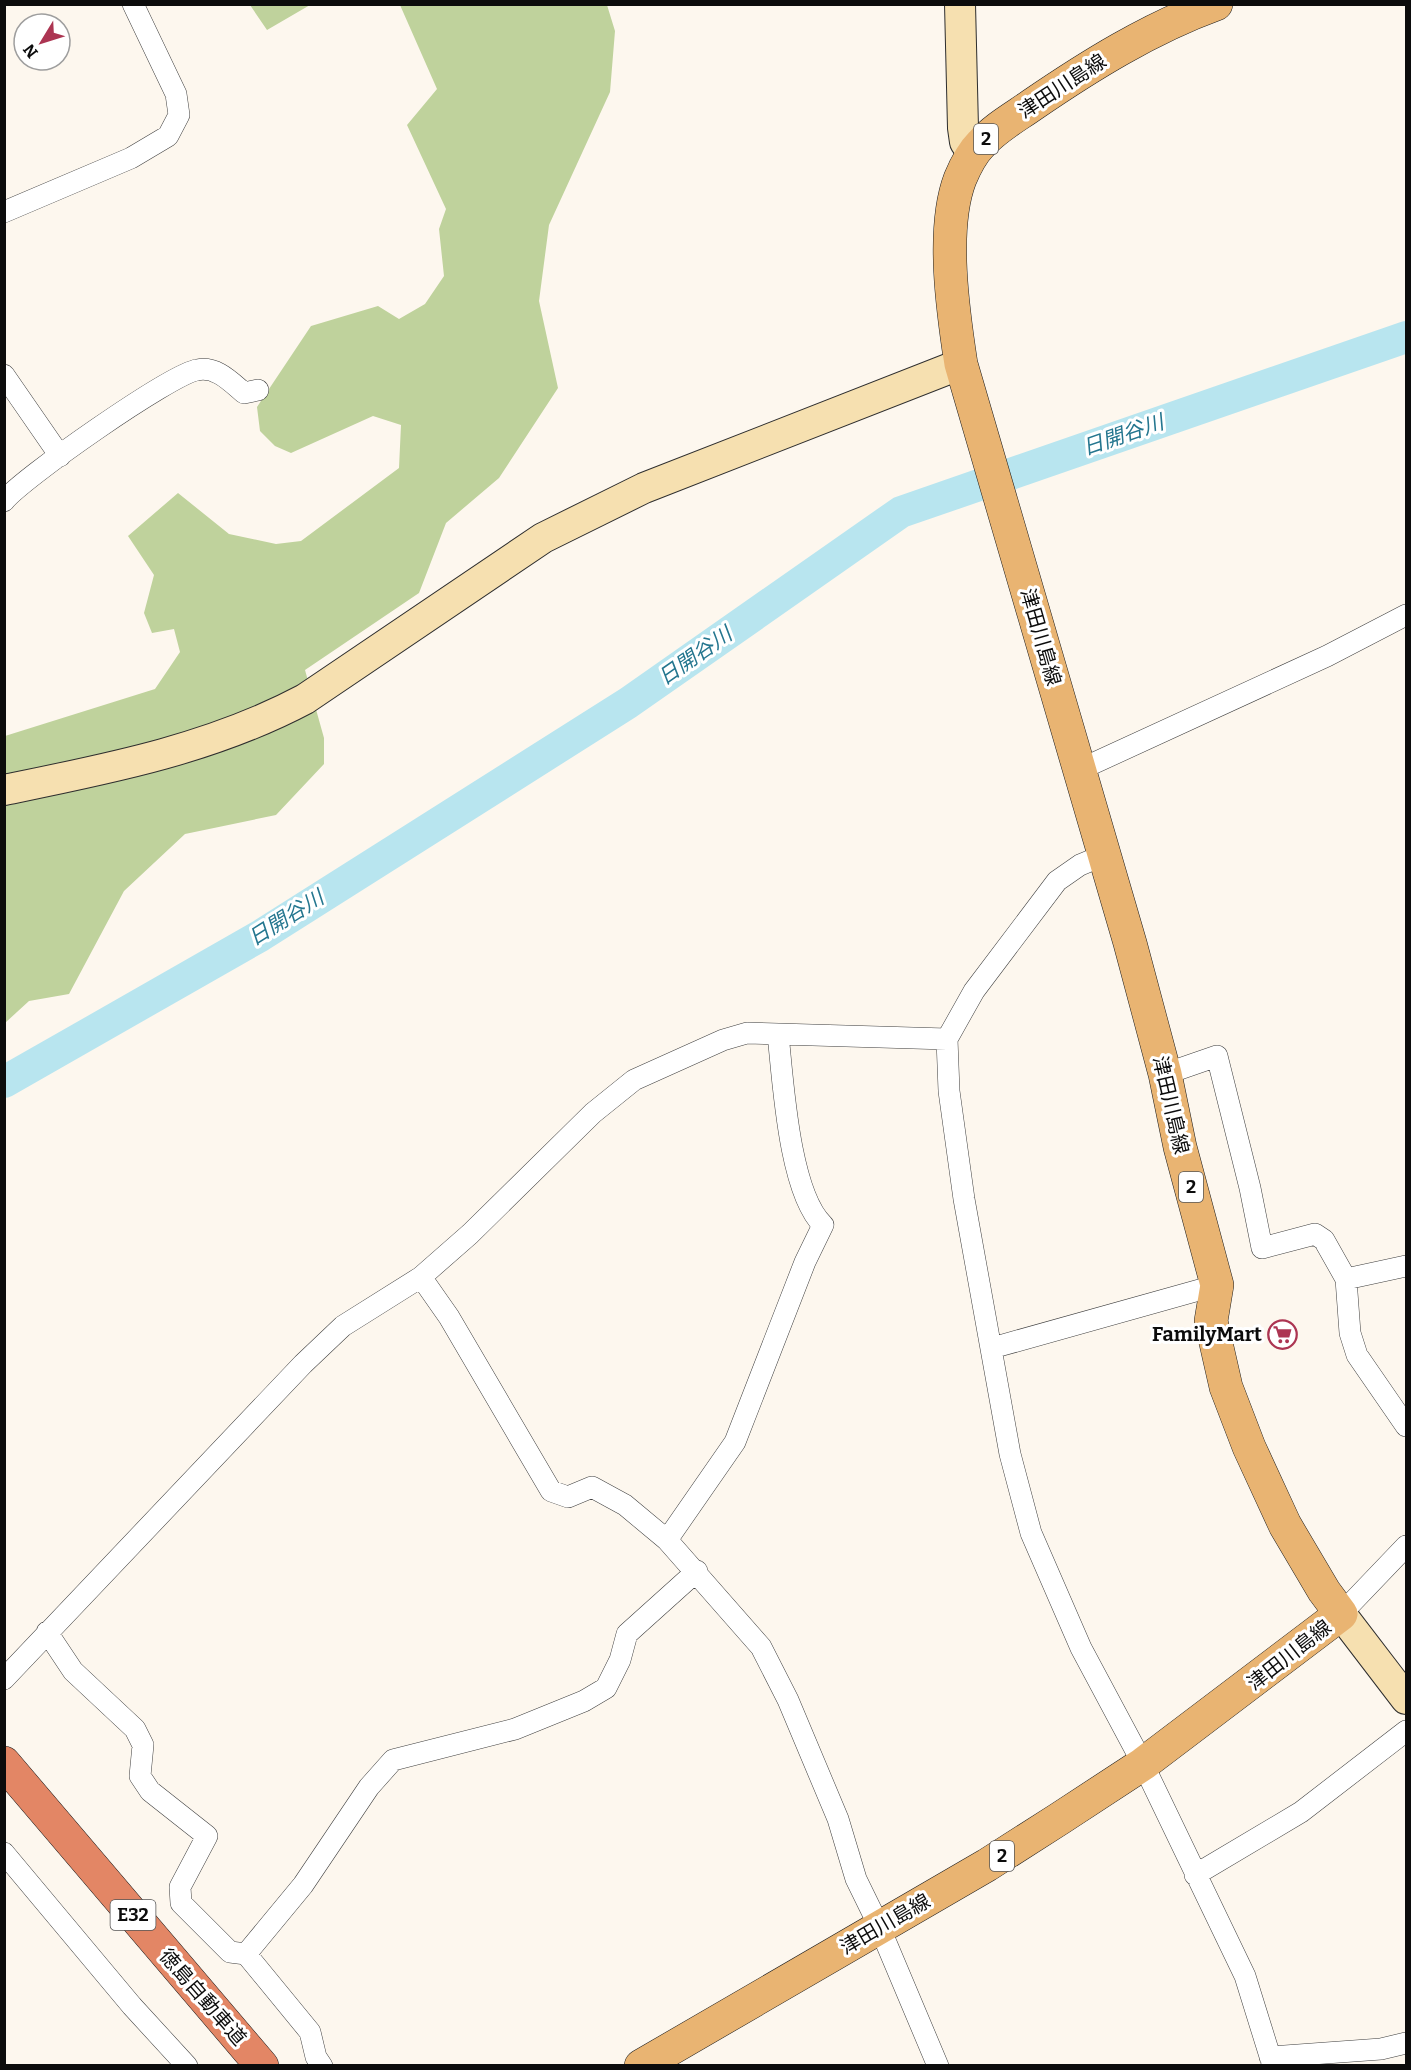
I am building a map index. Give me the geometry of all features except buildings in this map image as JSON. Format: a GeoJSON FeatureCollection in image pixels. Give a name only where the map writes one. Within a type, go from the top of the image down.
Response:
{"type":"FeatureCollection","features":[{"type":"Feature","properties":{"kind":"highway","name":"徳島自動車道"},"geometry":{"type":"LineString","coordinates":[[4,1763],[262,2066]]}},
{"type":"Feature","properties":{"kind":"main road","name":"津田川島線"},"geometry":{"type":"LineString","coordinates":[[641,2066],[987,1865],[1143,1764],[1341,1614],[1324,1591],[1285,1525],[1249,1447],[1227,1387],[1211,1321],[1217,1285],[1180,1147],[1165,1074],[966,380],[952,302],[953,209],[960,180],[973,154],[995,130],[1076,75],[1140,39],[1216,4]]}},
{"type":"Feature","properties":{"kind":"street"},"geometry":{"type":"LineString","coordinates":[[4,212],[131,158],[168,136],[178,115],[176,93],[133,4]]}},
{"type":"Feature","properties":{"kind":"street"},"geometry":{"type":"LineString","coordinates":[[960,4],[963,128],[965,142],[973,154]]}},
{"type":"Feature","properties":{"kind":"street"},"geometry":{"type":"LineString","coordinates":[[4,501],[60,456],[170,381],[196,370],[215,370],[244,393],[258,390]]}},
{"type":"Feature","properties":{"kind":"street"},"geometry":{"type":"LineString","coordinates":[[4,375],[60,456]]}},
{"type":"Feature","properties":{"kind":"street"},"geometry":{"type":"LineString","coordinates":[[4,790],[161,755],[268,718],[305,699],[535,544],[577,519],[644,488],[966,380]]}},
{"type":"Feature","properties":{"kind":"street"},"geometry":{"type":"LineString","coordinates":[[1075,756],[1327,656],[1407,615]]}},
{"type":"Feature","properties":{"kind":"street"},"geometry":{"type":"LineString","coordinates":[[1104,855],[1080,865],[1058,881],[974,991],[946,1040],[949,1091],[964,1199],[1010,1454],[1031,1533],[1081,1648],[1143,1764],[1245,1976],[1271,2061],[1382,2049],[1407,2043]]}},
{"type":"Feature","properties":{"kind":"street"},"geometry":{"type":"LineString","coordinates":[[4,1679],[303,1364],[343,1326],[421,1277],[470,1234],[593,1113],[634,1080],[723,1040],[747,1033],[946,1040]]}},
{"type":"Feature","properties":{"kind":"street"},"geometry":{"type":"LineString","coordinates":[[667,1540],[735,1442],[805,1262],[823,1225],[814,1216],[804,1191],[790,1135],[778,1034]]}},
{"type":"Feature","properties":{"kind":"street"},"geometry":{"type":"LineString","coordinates":[[1165,1074],[1217,1056],[1250,1188],[1262,1248],[1315,1234],[1324,1240],[1346,1279],[1350,1333],[1357,1355],[1407,1426]]}},
{"type":"Feature","properties":{"kind":"street"},"geometry":{"type":"LineString","coordinates":[[1346,1279],[1407,1266]]}},
{"type":"Feature","properties":{"kind":"street"},"geometry":{"type":"LineString","coordinates":[[421,1277],[448,1317],[551,1491],[568,1497],[592,1487],[626,1505],[667,1540],[697,1571],[761,1647],[788,1700],[834,1808],[856,1879],[879,1926],[938,2066]]}},
{"type":"Feature","properties":{"kind":"street"},"geometry":{"type":"LineString","coordinates":[[992,1348],[1217,1285]]}},
{"type":"Feature","properties":{"kind":"street"},"geometry":{"type":"LineString","coordinates":[[1407,1546],[1341,1614],[1407,1699]]}},
{"type":"Feature","properties":{"kind":"street"},"geometry":{"type":"LineString","coordinates":[[246,1954],[303,1885],[369,1787],[393,1760],[515,1729],[584,1701],[606,1688],[620,1660],[627,1634],[697,1571]]}},
{"type":"Feature","properties":{"kind":"street"},"geometry":{"type":"LineString","coordinates":[[47,1632],[74,1671],[135,1729],[143,1745],[140,1776],[150,1791],[207,1836],[180,1887],[181,1903],[230,1952],[246,1954],[310,2032],[316,2057],[322,2066]]}},
{"type":"Feature","properties":{"kind":"street"},"geometry":{"type":"LineString","coordinates":[[1195,1875],[1301,1812],[1407,1731]]}},
{"type":"Feature","properties":{"kind":"street"},"geometry":{"type":"LineString","coordinates":[[4,1852],[132,2006],[186,2066]]}},
{"type":"Feature","properties":{"kind":"green space"},"geometry":{"type":"Polygon","coordinates":[[[250,5],[310,5],[267,30],[250,5]]]}},
{"type":"Feature","properties":{"kind":"green space"},"geometry":{"type":"Polygon","coordinates":[[[400,5],[607,5],[615,31],[610,92],[549,225],[539,301],[558,388],[499,478],[446,523],[419,593],[305,670],[324,738],[324,764],[276,815],[185,834],[124,891],[69,994],[29,1001],[5,1023],[5,736],[155,689],[180,652],[174,629],[152,633],[144,613],[154,575],[128,536],[178,493],[229,534],[276,544],[301,541],[399,468],[401,425],[373,416],[291,453],[275,446],[260,431],[257,407],[311,326],[378,306],[399,319],[425,304],[444,276],[439,229],[446,209],[407,125],[437,89],[400,5]]]}},
{"type":"Feature","properties":{"kind":"waterway","name":"日開谷川"},"geometry":{"type":"LineString","coordinates":[[4,1082],[260,936],[628,703],[901,512],[1406,337]]}},
{"type":"Feature","properties":{"kind":"place","name":"FamilyMart"},"geometry":{"type":"Point","coordinates":[1283,1334]}}]}
